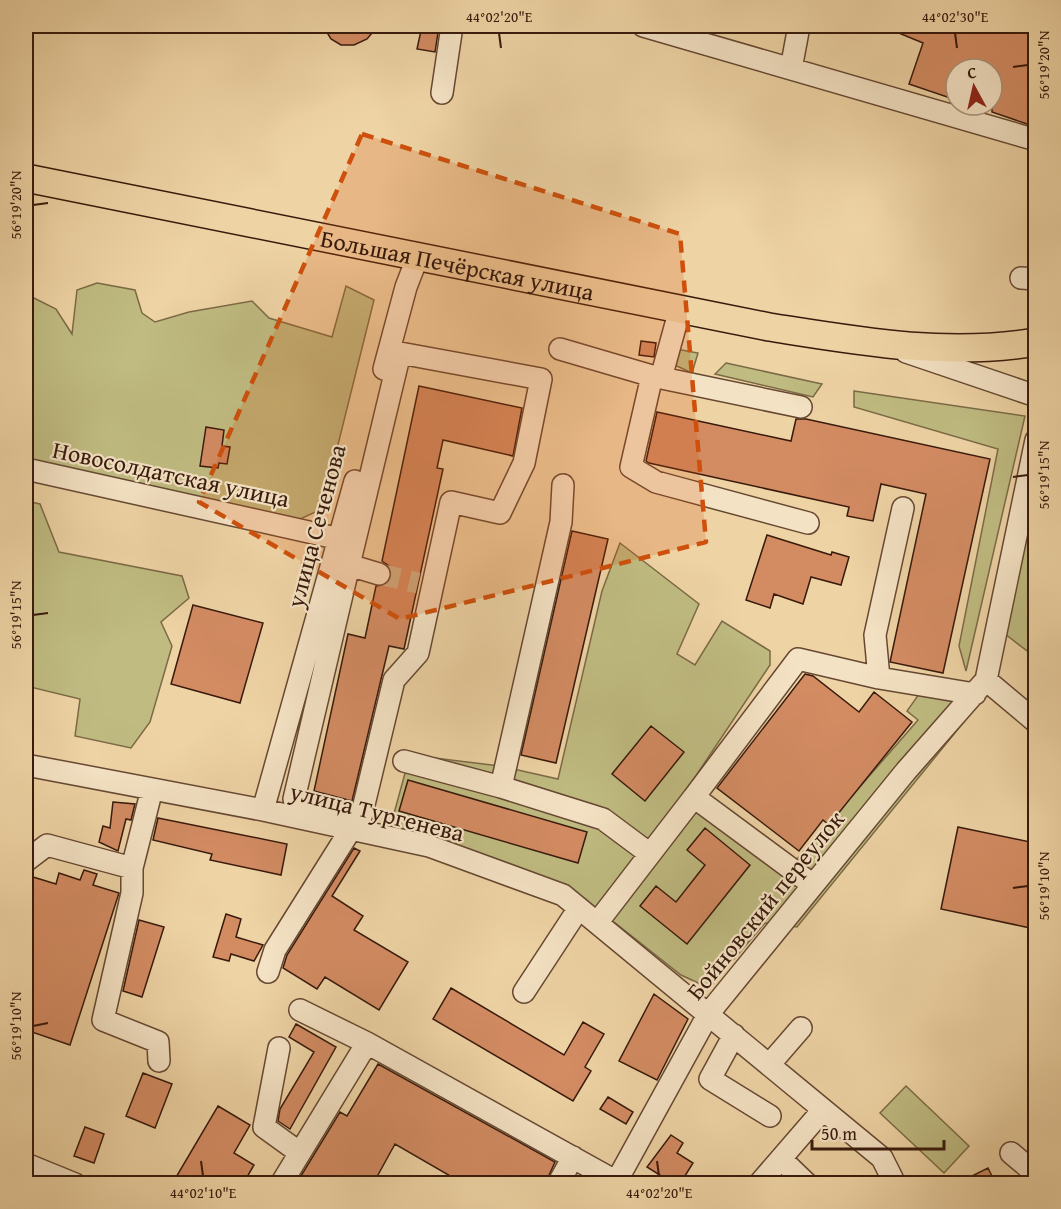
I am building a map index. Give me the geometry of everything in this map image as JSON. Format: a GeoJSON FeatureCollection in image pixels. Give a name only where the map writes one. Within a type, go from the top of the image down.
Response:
{"type":"FeatureCollection","features":[{"type":"Feature","properties":{"kind":"main road","name":"Большая Печёрская улица"},"geometry":{"type":"LineString","coordinates":[[26,178],[680,309],[888,346],[944,350],[1035,342]]}},
{"type":"Feature","properties":{"kind":"street"},"geometry":{"type":"LineString","coordinates":[[442,93],[454,61],[452,26]]}},
{"type":"Feature","properties":{"kind":"street"},"geometry":{"type":"LineString","coordinates":[[643,26],[1035,140]]}},
{"type":"Feature","properties":{"kind":"street"},"geometry":{"type":"LineString","coordinates":[[791,69],[799,26]]}},
{"type":"Feature","properties":{"kind":"street","name":"улица Сеченова"},"geometry":{"type":"LineString","coordinates":[[263,810],[340,539],[406,287],[418,256]]}},
{"type":"Feature","properties":{"kind":"street"},"geometry":{"type":"LineString","coordinates":[[680,309],[657,377],[631,467],[656,482],[808,522]]}},
{"type":"Feature","properties":{"kind":"street","name":"Большая Печёрская улица"},"geometry":{"type":"LineString","coordinates":[[888,346],[1035,396]]}},
{"type":"Feature","properties":{"kind":"street"},"geometry":{"type":"LineString","coordinates":[[560,349],[657,377],[801,407]]}},
{"type":"Feature","properties":{"kind":"street"},"geometry":{"type":"LineString","coordinates":[[268,972],[275,950],[356,823],[394,680],[418,653],[426,585],[451,502],[500,513],[524,463],[541,379],[400,353],[294,799],[356,823]]}},
{"type":"Feature","properties":{"kind":"street"},"geometry":{"type":"LineString","coordinates":[[981,687],[1035,440]]}},
{"type":"Feature","properties":{"kind":"street","name":"Новосолдатская улица"},"geometry":{"type":"LineString","coordinates":[[26,469],[340,539]]}},
{"type":"Feature","properties":{"kind":"street"},"geometry":{"type":"LineString","coordinates":[[501,787],[561,522],[563,485]]}},
{"type":"Feature","properties":{"kind":"street"},"geometry":{"type":"LineString","coordinates":[[879,678],[875,635],[903,508]]}},
{"type":"Feature","properties":{"kind":"street"},"geometry":{"type":"LineString","coordinates":[[349,565],[379,574]]}},
{"type":"Feature","properties":{"kind":"street"},"geometry":{"type":"LineString","coordinates":[[597,923],[798,659],[879,678],[981,687],[1035,722]]}},
{"type":"Feature","properties":{"kind":"street","name":"Бойновский переулок"},"geometry":{"type":"LineString","coordinates":[[616,1183],[709,1013],[906,771],[981,687]]}},
{"type":"Feature","properties":{"kind":"street"},"geometry":{"type":"LineString","coordinates":[[404,761],[501,787],[603,819],[650,855]]}},
{"type":"Feature","properties":{"kind":"street","name":"улица Тургенева"},"geometry":{"type":"LineString","coordinates":[[26,765],[263,810],[356,823],[429,846],[563,895],[709,1013],[822,1111],[882,1158],[895,1184]]}},
{"type":"Feature","properties":{"kind":"street"},"geometry":{"type":"LineString","coordinates":[[152,789],[132,868],[132,893],[104,1020],[158,1042],[159,1061]]}},
{"type":"Feature","properties":{"kind":"street"},"geometry":{"type":"LineString","coordinates":[[694,797],[813,885]]}},
{"type":"Feature","properties":{"kind":"street"},"geometry":{"type":"LineString","coordinates":[[26,861],[47,846],[132,868]]}},
{"type":"Feature","properties":{"kind":"street"},"geometry":{"type":"LineString","coordinates":[[524,992],[579,908]]}},
{"type":"Feature","properties":{"kind":"street"},"geometry":{"type":"LineString","coordinates":[[300,1010],[367,1043],[616,1183]]}},
{"type":"Feature","properties":{"kind":"street"},"geometry":{"type":"LineString","coordinates":[[769,1065],[801,1028]]}},
{"type":"Feature","properties":{"kind":"street"},"geometry":{"type":"LineString","coordinates":[[734,1035],[710,1079],[770,1116]]}},
{"type":"Feature","properties":{"kind":"street"},"geometry":{"type":"LineString","coordinates":[[281,1184],[367,1043]]}},
{"type":"Feature","properties":{"kind":"street"},"geometry":{"type":"LineString","coordinates":[[279,1048],[264,1127],[300,1153]]}},
{"type":"Feature","properties":{"kind":"street"},"geometry":{"type":"LineString","coordinates":[[759,1184],[822,1111]]}},
{"type":"Feature","properties":{"kind":"street"},"geometry":{"type":"LineString","coordinates":[[1011,1153],[1035,1174]]}},
{"type":"Feature","properties":{"kind":"street"},"geometry":{"type":"LineString","coordinates":[[558,1184],[573,1157]]}},
{"type":"Feature","properties":{"kind":"street"},"geometry":{"type":"LineString","coordinates":[[781,1159],[807,1184]]}},
{"type":"Feature","properties":{"kind":"street"},"geometry":{"type":"LineString","coordinates":[[26,1164],[75,1184]]}},
{"type":"Feature","properties":{"kind":"highlighted area"},"geometry":{"type":"Polygon","coordinates":[[[362,134],[680,234],[706,542],[400,619],[199,502],[362,134]]]}},
{"type":"Feature","properties":{"kind":"shaded area"},"geometry":{"type":"Polygon","coordinates":[[[97,283],[135,290],[142,313],[155,322],[189,312],[252,301],[269,318],[332,337],[346,286],[374,300],[322,509],[296,521],[26,461],[26,294],[56,309],[72,334],[77,290],[97,283]]]}},
{"type":"Feature","properties":{"kind":"shaded area"},"geometry":{"type":"Polygon","coordinates":[[[671,348],[698,353],[692,373],[666,361],[671,348]]]}},
{"type":"Feature","properties":{"kind":"shaded area"},"geometry":{"type":"Polygon","coordinates":[[[726,363],[822,384],[813,397],[715,374],[726,363]]]}},
{"type":"Feature","properties":{"kind":"shaded area"},"geometry":{"type":"Polygon","coordinates":[[[854,391],[1025,416],[966,671],[959,646],[998,449],[854,407],[854,391]]]}},
{"type":"Feature","properties":{"kind":"shaded area"},"geometry":{"type":"Polygon","coordinates":[[[1035,489],[1035,657],[1005,634],[1035,489]]]}},
{"type":"Feature","properties":{"kind":"shaded area"},"geometry":{"type":"Polygon","coordinates":[[[26,501],[40,504],[59,552],[182,576],[189,598],[161,622],[172,646],[150,722],[131,748],[75,736],[80,699],[26,686],[26,501]]]}},
{"type":"Feature","properties":{"kind":"shaded area"},"geometry":{"type":"Polygon","coordinates":[[[620,543],[699,604],[677,654],[695,665],[722,621],[770,651],[770,665],[683,795],[784,874],[918,720],[907,711],[919,694],[976,707],[797,927],[765,923],[709,988],[681,975],[567,885],[390,828],[410,755],[500,766],[558,779],[602,591],[620,543]]]}},
{"type":"Feature","properties":{"kind":"shaded area"},"geometry":{"type":"Polygon","coordinates":[[[906,1086],[969,1146],[944,1173],[880,1113],[906,1086]]]}},
{"type":"Feature","properties":{"kind":"building"},"geometry":{"type":"Polygon","coordinates":[[[323,26],[378,26],[367,39],[354,45],[341,45],[331,39],[323,26]]]}},
{"type":"Feature","properties":{"kind":"building"},"geometry":{"type":"Polygon","coordinates":[[[422,26],[439,26],[435,52],[417,49],[422,26]]]}},
{"type":"Feature","properties":{"kind":"building"},"geometry":{"type":"Polygon","coordinates":[[[882,26],[1035,26],[1035,110],[1030,125],[1004,116],[1004,57],[944,57],[944,96],[909,84],[923,43],[882,26]]]}},
{"type":"Feature","properties":{"kind":"building"},"geometry":{"type":"Polygon","coordinates":[[[641,341],[656,343],[654,357],[639,355],[641,341]]]}},
{"type":"Feature","properties":{"kind":"building"},"geometry":{"type":"Polygon","coordinates":[[[419,386],[522,408],[513,456],[443,440],[437,468],[443,469],[404,649],[389,646],[352,801],[314,791],[348,634],[365,638],[376,586],[387,584],[391,577],[389,566],[382,561],[419,386]]]}},
{"type":"Feature","properties":{"kind":"building"},"geometry":{"type":"Polygon","coordinates":[[[657,412],[791,441],[796,419],[806,419],[990,459],[943,673],[890,662],[926,494],[881,484],[873,521],[847,516],[849,507],[649,463],[646,461],[657,412]]]}},
{"type":"Feature","properties":{"kind":"building"},"geometry":{"type":"Polygon","coordinates":[[[206,427],[224,430],[222,446],[230,447],[227,464],[219,463],[218,468],[200,466],[206,427]]]}},
{"type":"Feature","properties":{"kind":"building"},"geometry":{"type":"Polygon","coordinates":[[[572,531],[608,539],[556,763],[521,755],[572,531]]]}},
{"type":"Feature","properties":{"kind":"building"},"geometry":{"type":"Polygon","coordinates":[[[767,535],[831,555],[832,552],[849,557],[841,585],[811,577],[803,604],[774,594],[770,608],[746,600],[767,535]]]}},
{"type":"Feature","properties":{"kind":"building"},"geometry":{"type":"Polygon","coordinates":[[[193,605],[263,623],[240,703],[171,684],[193,605]]]}},
{"type":"Feature","properties":{"kind":"building"},"geometry":{"type":"Polygon","coordinates":[[[805,674],[813,676],[859,712],[874,692],[912,722],[829,825],[823,820],[799,851],[717,788],[805,674]]]}},
{"type":"Feature","properties":{"kind":"building"},"geometry":{"type":"Polygon","coordinates":[[[651,726],[684,752],[645,801],[612,774],[651,726]]]}},
{"type":"Feature","properties":{"kind":"building"},"geometry":{"type":"Polygon","coordinates":[[[408,780],[587,832],[578,863],[399,811],[408,780]]]}},
{"type":"Feature","properties":{"kind":"building"},"geometry":{"type":"Polygon","coordinates":[[[113,802],[135,804],[131,820],[126,819],[118,851],[99,842],[103,826],[110,828],[113,802]]]}},
{"type":"Feature","properties":{"kind":"building"},"geometry":{"type":"Polygon","coordinates":[[[158,818],[287,844],[281,875],[210,860],[212,854],[153,840],[158,818]]]}},
{"type":"Feature","properties":{"kind":"building"},"geometry":{"type":"Polygon","coordinates":[[[958,827],[1035,843],[1035,929],[941,909],[958,827]]]}},
{"type":"Feature","properties":{"kind":"building"},"geometry":{"type":"Polygon","coordinates":[[[705,828],[750,865],[687,944],[640,906],[656,886],[676,902],[705,865],[687,850],[705,828]]]}},
{"type":"Feature","properties":{"kind":"building"},"geometry":{"type":"Polygon","coordinates":[[[354,848],[360,851],[332,896],[363,916],[354,930],[408,962],[379,1010],[325,977],[317,989],[283,968],[287,955],[354,848]]]}},
{"type":"Feature","properties":{"kind":"building"},"geometry":{"type":"Polygon","coordinates":[[[84,870],[97,874],[93,885],[119,893],[70,1045],[26,1030],[26,900],[33,877],[56,884],[59,873],[80,880],[84,870]]]}},
{"type":"Feature","properties":{"kind":"building"},"geometry":{"type":"Polygon","coordinates":[[[226,914],[241,919],[236,937],[263,945],[254,961],[231,954],[229,961],[213,957],[226,914]]]}},
{"type":"Feature","properties":{"kind":"building"},"geometry":{"type":"Polygon","coordinates":[[[139,920],[164,927],[142,997],[123,991],[139,920]]]}},
{"type":"Feature","properties":{"kind":"building"},"geometry":{"type":"Polygon","coordinates":[[[451,988],[564,1055],[583,1022],[604,1034],[585,1067],[591,1071],[573,1101],[433,1019],[451,988]]]}},
{"type":"Feature","properties":{"kind":"building"},"geometry":{"type":"Polygon","coordinates":[[[654,994],[688,1019],[657,1080],[619,1061],[654,994]]]}},
{"type":"Feature","properties":{"kind":"building"},"geometry":{"type":"Polygon","coordinates":[[[296,1024],[336,1047],[290,1129],[278,1121],[280,1109],[314,1052],[289,1037],[296,1024]]]}},
{"type":"Feature","properties":{"kind":"building"},"geometry":{"type":"Polygon","coordinates":[[[378,1064],[555,1162],[545,1184],[464,1184],[395,1144],[373,1184],[296,1184],[340,1112],[347,1116],[378,1064]]]}},
{"type":"Feature","properties":{"kind":"building"},"geometry":{"type":"Polygon","coordinates":[[[143,1073],[172,1084],[155,1128],[126,1116],[143,1073]]]}},
{"type":"Feature","properties":{"kind":"building"},"geometry":{"type":"Polygon","coordinates":[[[608,1097],[633,1112],[626,1124],[600,1109],[608,1097]]]}},
{"type":"Feature","properties":{"kind":"building"},"geometry":{"type":"Polygon","coordinates":[[[218,1106],[250,1125],[234,1153],[254,1165],[243,1184],[172,1184],[218,1106]]]}},
{"type":"Feature","properties":{"kind":"building"},"geometry":{"type":"Polygon","coordinates":[[[85,1127],[104,1134],[94,1163],[74,1156],[85,1127]]]}},
{"type":"Feature","properties":{"kind":"building"},"geometry":{"type":"Polygon","coordinates":[[[671,1135],[683,1143],[677,1153],[693,1163],[680,1184],[674,1184],[647,1167],[671,1135]]]}},
{"type":"Feature","properties":{"kind":"building"},"geometry":{"type":"Polygon","coordinates":[[[988,1168],[996,1184],[956,1184],[988,1168]]]}},
{"type":"Feature","properties":{"kind":"tunnel"},"geometry":{"type":"LineString","coordinates":[[379,574],[418,583]]}}]}
